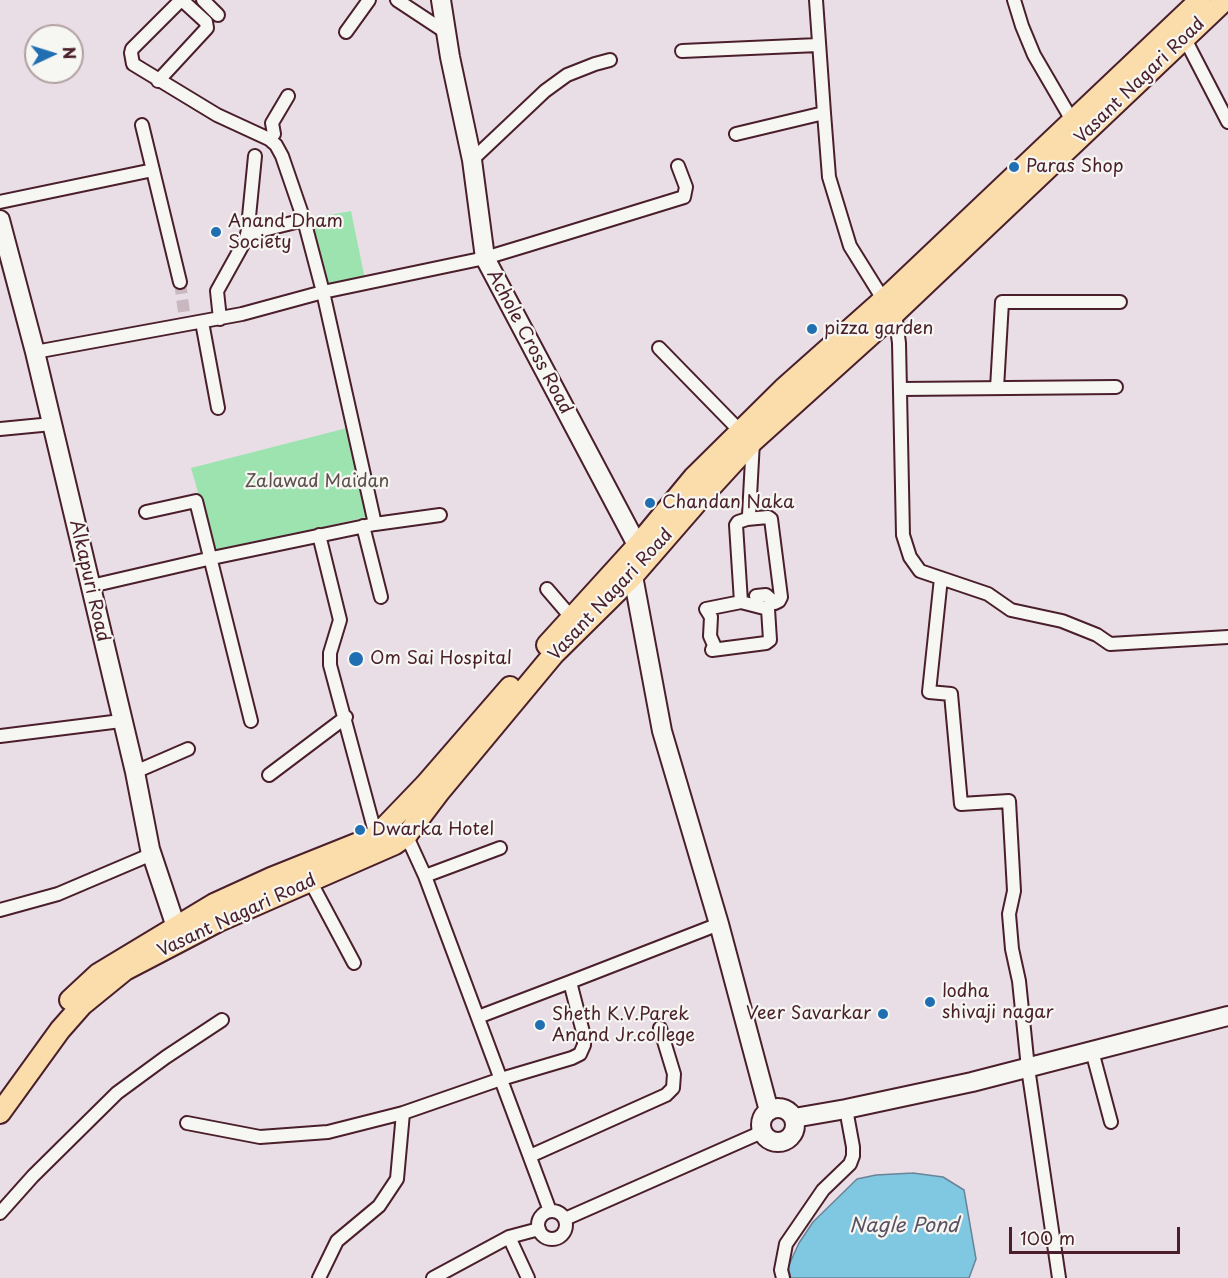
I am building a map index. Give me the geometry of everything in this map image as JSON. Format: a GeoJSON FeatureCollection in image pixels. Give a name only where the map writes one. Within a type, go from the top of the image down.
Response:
{"type":"FeatureCollection","features":[{"type":"Feature","properties":{"kind":"main road","name":"Vasant Nagari Road"},"geometry":{"type":"LineString","coordinates":[[1178,33],[1200,0]]}},
{"type":"Feature","properties":{"kind":"main road","name":"Vasant Nagari Road"},"geometry":{"type":"LineString","coordinates":[[0,1113],[60,1030],[82,1005],[214,904],[395,844],[406,836],[440,791],[635,560],[694,477],[747,437],[783,389],[889,306],[1178,33],[1225,0]]}},
{"type":"Feature","properties":{"kind":"main road","name":"Vasant Nagari Road"},"geometry":{"type":"LineString","coordinates":[[306,874],[376,836],[425,785],[571,617],[635,560]]}},
{"type":"Feature","properties":{"kind":"main road","name":"Vasant Nagari Road"},"geometry":{"type":"LineString","coordinates":[[0,1094],[76,994],[98,974],[178,933]]}},
{"type":"Feature","properties":{"kind":"street"},"geometry":{"type":"LineString","coordinates":[[158,81],[207,28],[206,22],[182,0],[132,49],[133,64],[158,81],[217,115],[268,139],[276,145],[282,156],[304,220],[323,292],[381,597]]}},
{"type":"Feature","properties":{"kind":"street"},"geometry":{"type":"LineString","coordinates":[[203,0],[218,15]]}},
{"type":"Feature","properties":{"kind":"street"},"geometry":{"type":"LineString","coordinates":[[346,32],[369,0]]}},
{"type":"Feature","properties":{"kind":"street"},"geometry":{"type":"LineString","coordinates":[[397,0],[447,33]]}},
{"type":"Feature","properties":{"kind":"street","name":"Achole Cross Road"},"geometry":{"type":"LineString","coordinates":[[441,0],[450,57],[472,160],[485,258],[635,560],[662,731],[719,924],[769,1111]]}},
{"type":"Feature","properties":{"kind":"street"},"geometry":{"type":"LineString","coordinates":[[816,0],[830,177],[838,212],[850,246],[889,306],[899,343],[903,536],[910,557],[920,571],[988,594],[1011,610],[1062,621],[1097,635],[1110,644],[1228,637]]}},
{"type":"Feature","properties":{"kind":"street"},"geometry":{"type":"LineString","coordinates":[[1014,0],[1034,55],[1081,126]]}},
{"type":"Feature","properties":{"kind":"street"},"geometry":{"type":"LineString","coordinates":[[1178,33],[1228,122]]}},
{"type":"Feature","properties":{"kind":"street"},"geometry":{"type":"LineString","coordinates":[[682,51],[818,45]]}},
{"type":"Feature","properties":{"kind":"street"},"geometry":{"type":"LineString","coordinates":[[472,160],[545,91],[567,75],[595,63],[610,60]]}},
{"type":"Feature","properties":{"kind":"street"},"geometry":{"type":"LineString","coordinates":[[268,139],[274,134],[272,123],[288,96]]}},
{"type":"Feature","properties":{"kind":"street"},"geometry":{"type":"LineString","coordinates":[[736,134],[824,113]]}},
{"type":"Feature","properties":{"kind":"street"},"geometry":{"type":"LineString","coordinates":[[142,125],[180,282]]}},
{"type":"Feature","properties":{"kind":"street"},"geometry":{"type":"LineString","coordinates":[[220,319],[218,291],[246,240],[255,156]]}},
{"type":"Feature","properties":{"kind":"street"},"geometry":{"type":"LineString","coordinates":[[35,352],[185,323],[220,319],[323,292],[485,258],[684,197],[686,187],[678,166]]}},
{"type":"Feature","properties":{"kind":"street"},"geometry":{"type":"LineString","coordinates":[[0,202],[153,170]]}},
{"type":"Feature","properties":{"kind":"street","name":"Alkapuri Road"},"geometry":{"type":"LineString","coordinates":[[0,220],[4,250],[35,352],[121,721],[135,772],[152,854],[178,933]]}},
{"type":"Feature","properties":{"kind":"street"},"geometry":{"type":"LineString","coordinates":[[247,234],[304,220]]}},
{"type":"Feature","properties":{"kind":"street"},"geometry":{"type":"LineString","coordinates":[[997,388],[1002,302],[1120,302]]}},
{"type":"Feature","properties":{"kind":"street"},"geometry":{"type":"LineString","coordinates":[[202,322],[218,408]]}},
{"type":"Feature","properties":{"kind":"street"},"geometry":{"type":"LineString","coordinates":[[659,348],[747,437],[749,515],[747,519]]}},
{"type":"Feature","properties":{"kind":"street"},"geometry":{"type":"LineString","coordinates":[[901,389],[1116,387]]}},
{"type":"Feature","properties":{"kind":"street"},"geometry":{"type":"LineString","coordinates":[[0,429],[52,424]]}},
{"type":"Feature","properties":{"kind":"street"},"geometry":{"type":"LineString","coordinates":[[147,512],[196,501],[251,721]]}},
{"type":"Feature","properties":{"kind":"street"},"geometry":{"type":"LineString","coordinates":[[91,586],[369,525],[440,515]]}},
{"type":"Feature","properties":{"kind":"street"},"geometry":{"type":"LineString","coordinates":[[741,602],[736,525],[747,519],[768,517],[771,519],[781,597],[779,602],[775,603],[766,596],[756,596]]}},
{"type":"Feature","properties":{"kind":"street"},"geometry":{"type":"LineString","coordinates":[[320,535],[340,620],[330,653],[330,665],[346,717],[376,836]]}},
{"type":"Feature","properties":{"kind":"street"},"geometry":{"type":"LineString","coordinates":[[941,578],[929,692],[951,694],[961,804],[1009,801],[1014,891],[1009,914],[1012,949],[1019,981],[1028,1068],[1059,1278]]}},
{"type":"Feature","properties":{"kind":"street"},"geometry":{"type":"LineString","coordinates":[[547,589],[571,617]]}},
{"type":"Feature","properties":{"kind":"street"},"geometry":{"type":"LineString","coordinates":[[741,602],[768,609],[770,640],[766,643],[712,650],[714,645],[710,636],[711,617],[706,609],[741,602]]}},
{"type":"Feature","properties":{"kind":"street"},"geometry":{"type":"LineString","coordinates":[[268,775],[346,717]]}},
{"type":"Feature","properties":{"kind":"street"},"geometry":{"type":"LineString","coordinates":[[0,736],[121,721]]}},
{"type":"Feature","properties":{"kind":"street"},"geometry":{"type":"LineString","coordinates":[[135,772],[188,749]]}},
{"type":"Feature","properties":{"kind":"street"},"geometry":{"type":"LineString","coordinates":[[397,815],[425,876],[550,1211]]}},
{"type":"Feature","properties":{"kind":"street"},"geometry":{"type":"LineString","coordinates":[[425,876],[500,848]]}},
{"type":"Feature","properties":{"kind":"street"},"geometry":{"type":"LineString","coordinates":[[0,910],[58,894],[152,854]]}},
{"type":"Feature","properties":{"kind":"street"},"geometry":{"type":"LineString","coordinates":[[306,874],[354,963]]}},
{"type":"Feature","properties":{"kind":"street"},"geometry":{"type":"LineString","coordinates":[[478,1017],[719,924]]}},
{"type":"Feature","properties":{"kind":"street"},"geometry":{"type":"LineString","coordinates":[[187,1123],[260,1137],[328,1132],[404,1113],[501,1079],[572,1058],[580,1054],[584,1045],[584,1036],[570,982]]}},
{"type":"Feature","properties":{"kind":"street"},"geometry":{"type":"LineString","coordinates":[[794,1118],[846,1109],[1028,1068],[1228,1016]]}},
{"type":"Feature","properties":{"kind":"street"},"geometry":{"type":"LineString","coordinates":[[0,1213],[33,1176],[117,1093],[222,1020]]}},
{"type":"Feature","properties":{"kind":"street"},"geometry":{"type":"LineString","coordinates":[[530,1156],[666,1095],[673,1088],[674,1074],[660,1028]]}},
{"type":"Feature","properties":{"kind":"street"},"geometry":{"type":"LineString","coordinates":[[1092,1051],[1111,1122]]}},
{"type":"Feature","properties":{"kind":"street"},"geometry":{"type":"LineString","coordinates":[[780,1108],[786,1110],[794,1118],[795,1130],[785,1142],[770,1140],[762,1132],[762,1120],[769,1111],[780,1108]]}},
{"type":"Feature","properties":{"kind":"street"},"geometry":{"type":"LineString","coordinates":[[783,1278],[781,1270],[786,1244],[823,1190],[850,1164],[853,1156],[846,1109]]}},
{"type":"Feature","properties":{"kind":"street"},"geometry":{"type":"LineString","coordinates":[[320,1278],[337,1242],[379,1206],[396,1179],[404,1113]]}},
{"type":"Feature","properties":{"kind":"street"},"geometry":{"type":"LineString","coordinates":[[565,1219],[762,1132]]}},
{"type":"Feature","properties":{"kind":"street"},"geometry":{"type":"LineString","coordinates":[[550,1211],[559,1213],[565,1219],[566,1228],[561,1236],[553,1240],[544,1237],[539,1229],[539,1220],[550,1211]]}},
{"type":"Feature","properties":{"kind":"street"},"geometry":{"type":"LineString","coordinates":[[433,1278],[509,1237],[539,1229]]}},
{"type":"Feature","properties":{"kind":"street"},"geometry":{"type":"LineString","coordinates":[[509,1237],[528,1278]]}},
{"type":"Feature","properties":{"kind":"green space"},"geometry":{"type":"Polygon","coordinates":[[[351,211],[365,279],[325,287],[306,219],[351,211]]]}},
{"type":"Feature","properties":{"kind":"green space","name":"Zalawad Maidan"},"geometry":{"type":"Polygon","coordinates":[[[351,427],[371,516],[215,552],[191,468],[351,427]]]}},
{"type":"Feature","properties":{"kind":"water","name":"Nagle Pond"},"geometry":{"type":"Polygon","coordinates":[[[913,1173],[943,1177],[964,1190],[976,1259],[969,1278],[791,1278],[788,1267],[799,1243],[813,1222],[857,1179],[876,1175],[913,1173]]]}},
{"type":"Feature","properties":{"kind":"tunnel"},"geometry":{"type":"LineString","coordinates":[[180,282],[185,320]]}},
{"type":"Feature","properties":{"kind":"place","name":"Paras Shop"},"geometry":{"type":"Point","coordinates":[1014,167]}},
{"type":"Feature","properties":{"kind":"place","name":"Anand Dham Society"},"geometry":{"type":"Point","coordinates":[216,232]}},
{"type":"Feature","properties":{"kind":"place","name":"pizza garden"},"geometry":{"type":"Point","coordinates":[812,329]}},
{"type":"Feature","properties":{"kind":"place","name":"Chandan Naka"},"geometry":{"type":"Point","coordinates":[650,503]}},
{"type":"Feature","properties":{"kind":"place","name":"Om Sai Hospital"},"geometry":{"type":"Point","coordinates":[356,659]}},
{"type":"Feature","properties":{"kind":"place","name":"Dwarka Hotel"},"geometry":{"type":"Point","coordinates":[360,830]}},
{"type":"Feature","properties":{"kind":"place","name":"lodha shivaji nagar"},"geometry":{"type":"Point","coordinates":[930,1002]}},
{"type":"Feature","properties":{"kind":"place","name":"Veer Savarkar"},"geometry":{"type":"Point","coordinates":[883,1014]}},
{"type":"Feature","properties":{"kind":"place","name":"Sheth K.V.Parek Anand Jr.college"},"geometry":{"type":"Point","coordinates":[540,1025]}}]}
